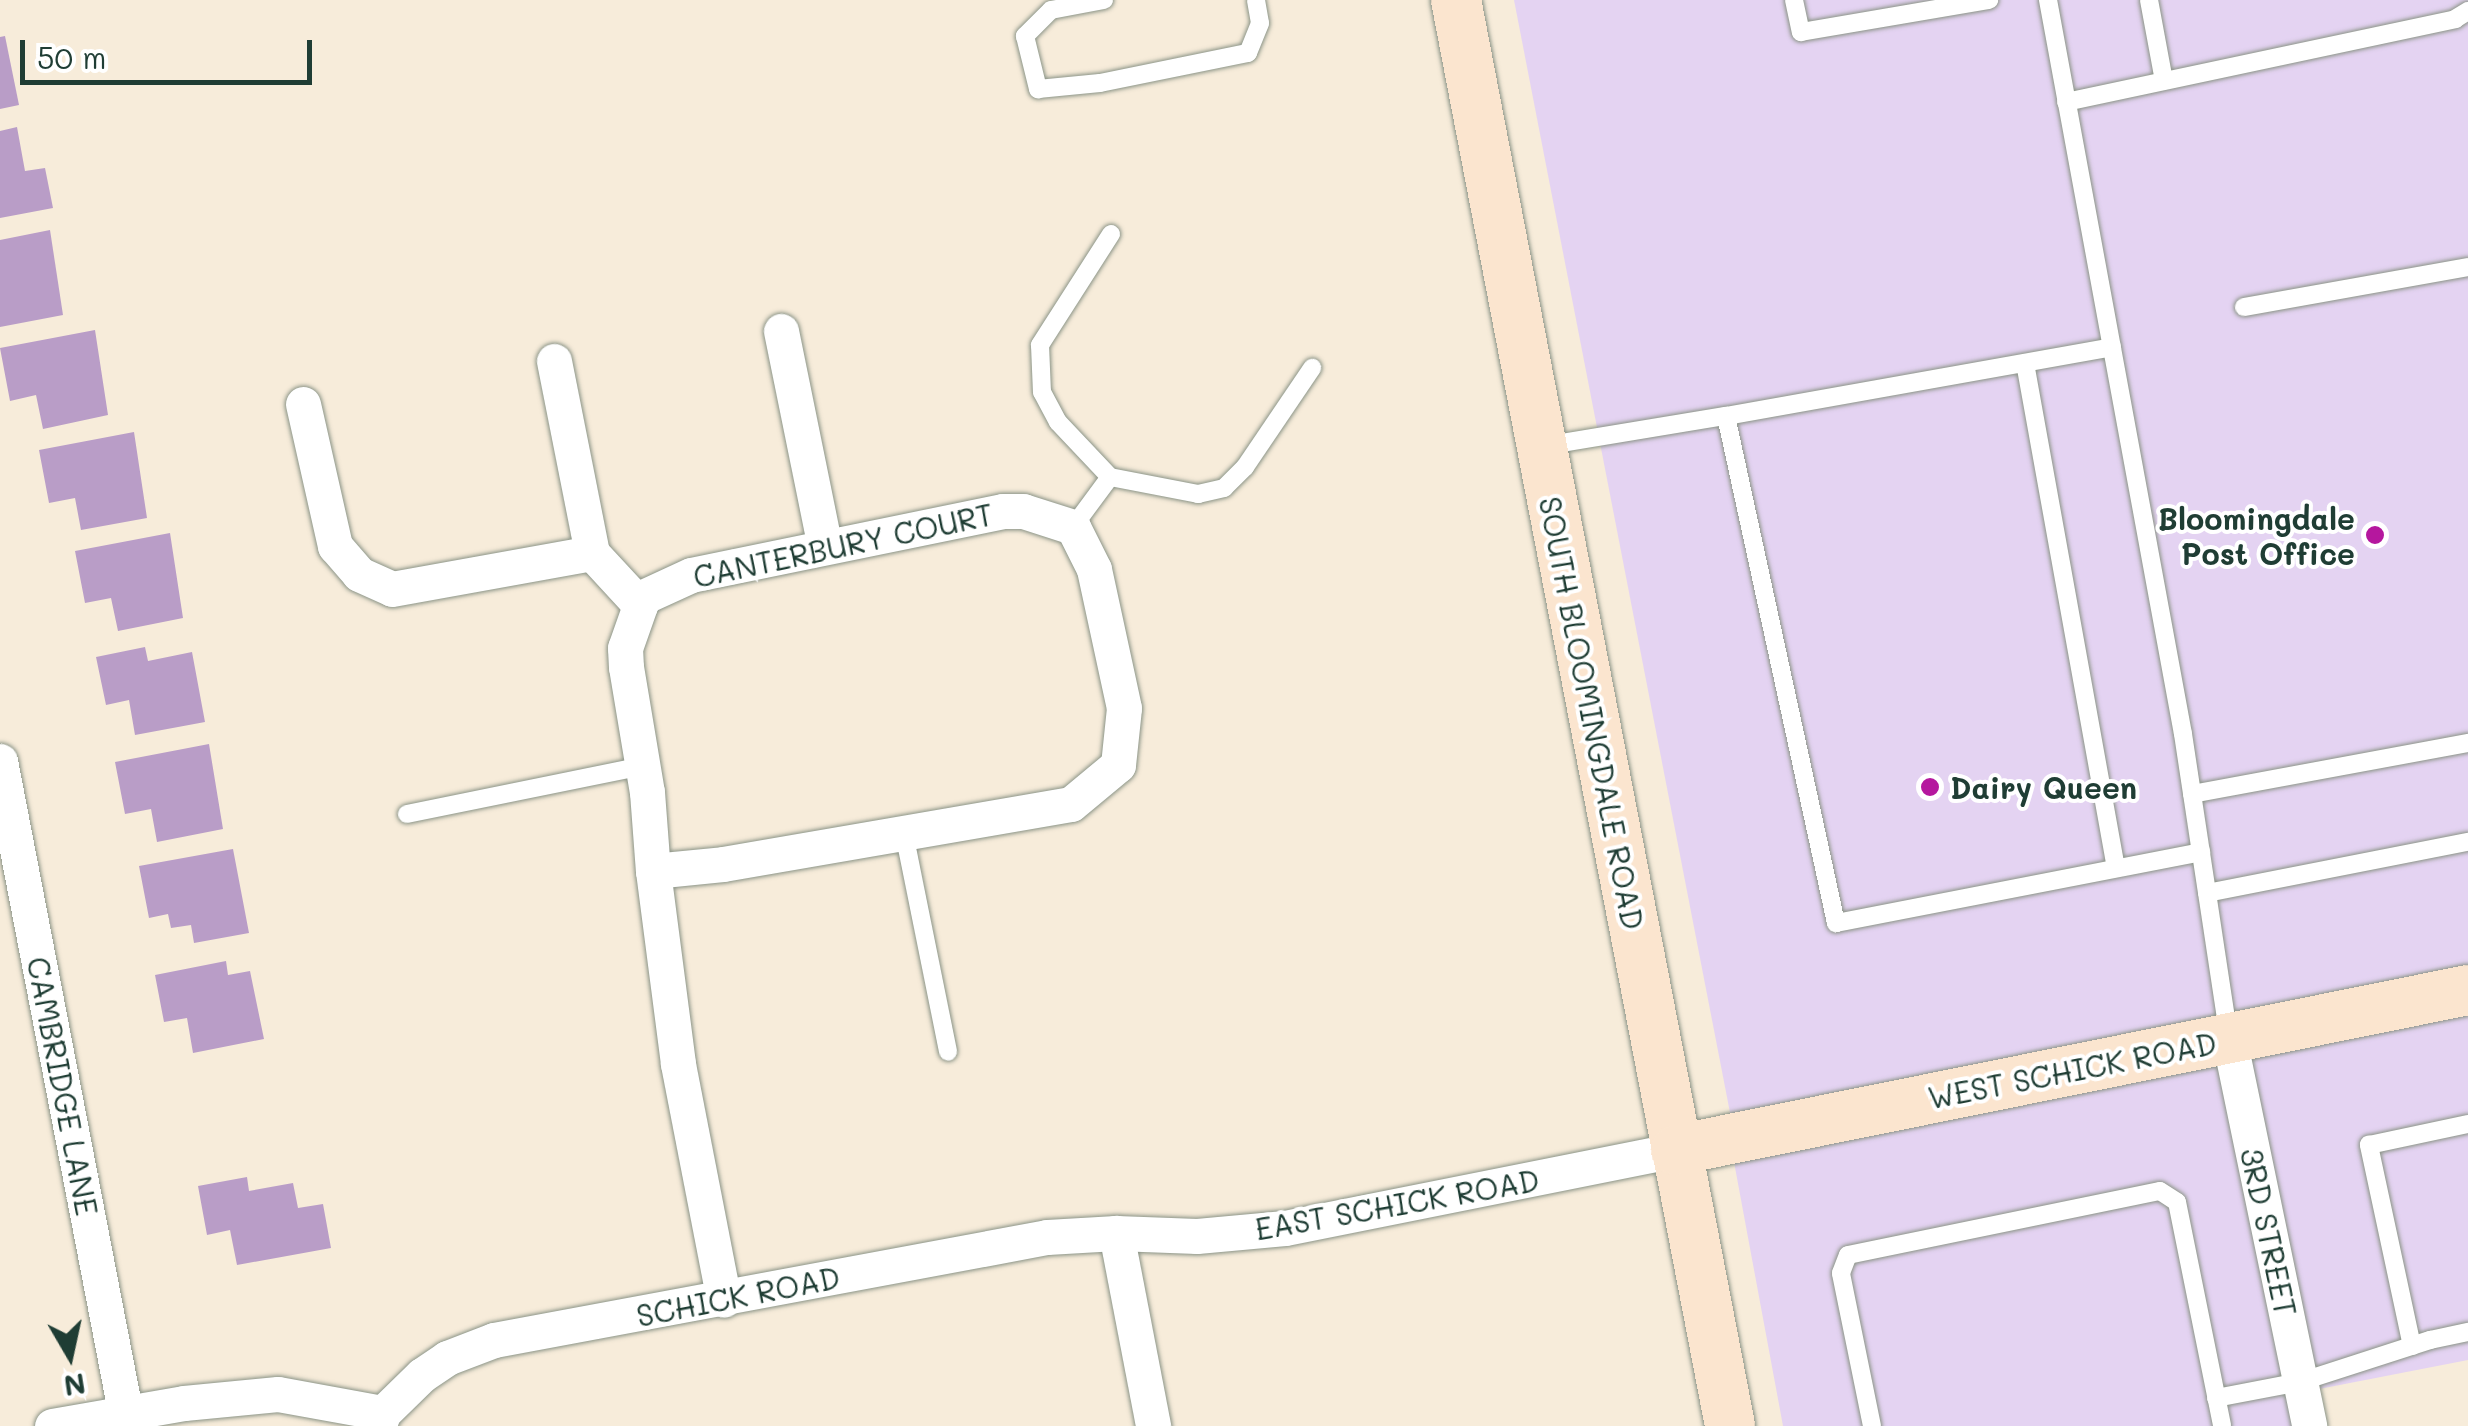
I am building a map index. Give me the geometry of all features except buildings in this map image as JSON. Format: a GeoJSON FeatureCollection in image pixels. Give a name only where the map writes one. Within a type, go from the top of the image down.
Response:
{"type":"FeatureCollection","features":[{"type":"Feature","properties":{"kind":"main road","name":"SOUTH BLOOMINGDALE ROAD"},"geometry":{"type":"LineString","coordinates":[[1456,0],[1730,1426]]}},
{"type":"Feature","properties":{"kind":"main road","name":"WEST SCHICK ROAD"},"geometry":{"type":"LineString","coordinates":[[1676,1150],[2468,990]]}},
{"type":"Feature","properties":{"kind":"street"},"geometry":{"type":"LineString","coordinates":[[781,331],[825,547]]}},
{"type":"Feature","properties":{"kind":"street"},"geometry":{"type":"LineString","coordinates":[[554,361],[592,553],[640,605],[625,648],[644,766],[678,1064],[724,1300]]}},
{"type":"Feature","properties":{"kind":"street"},"geometry":{"type":"LineString","coordinates":[[303,404],[335,546],[359,574],[392,589],[592,553]]}},
{"type":"Feature","properties":{"kind":"street","name":"CANTERBURY COURT"},"geometry":{"type":"LineString","coordinates":[[640,605],[643,596],[691,574],[1003,510],[1024,511],[1073,527]]}},
{"type":"Feature","properties":{"kind":"street"},"geometry":{"type":"LineString","coordinates":[[653,870],[723,864],[1071,804],[1118,766],[1124,708],[1094,569],[1073,527]]}},
{"type":"Feature","properties":{"kind":"street","name":"CAMBRIDGE LANE"},"geometry":{"type":"LineString","coordinates":[[0,761],[11,877],[125,1411]]}},
{"type":"Feature","properties":{"kind":"street","name":"3RD STREET"},"geometry":{"type":"LineString","coordinates":[[2230,1038],[2309,1426]]}},
{"type":"Feature","properties":{"kind":"street","name":"EAST SCHICK ROAD"},"geometry":{"type":"LineString","coordinates":[[1116,1233],[1197,1236],[1286,1228],[1676,1150]]}},
{"type":"Feature","properties":{"kind":"street"},"geometry":{"type":"LineString","coordinates":[[1116,1233],[1152,1426]]}},
{"type":"Feature","properties":{"kind":"street","name":"SCHICK ROAD"},"geometry":{"type":"LineString","coordinates":[[381,1420],[447,1358],[494,1340],[724,1300],[1012,1243],[1116,1233]]}},
{"type":"Feature","properties":{"kind":"street"},"geometry":{"type":"LineString","coordinates":[[52,1426],[125,1411],[278,1394],[381,1420]]}},
{"type":"Feature","properties":{"kind":"lane"},"geometry":{"type":"LineString","coordinates":[[1104,0],[1051,10],[1025,36],[1038,89],[1100,83],[1248,53],[1260,23],[1256,0]]}},
{"type":"Feature","properties":{"kind":"lane"},"geometry":{"type":"LineString","coordinates":[[1794,0],[1800,32],[1989,0]]}},
{"type":"Feature","properties":{"kind":"lane"},"geometry":{"type":"LineString","coordinates":[[2048,0],[2192,794],[2230,1038]]}},
{"type":"Feature","properties":{"kind":"lane"},"geometry":{"type":"LineString","coordinates":[[2148,0],[2164,81]]}},
{"type":"Feature","properties":{"kind":"lane"},"geometry":{"type":"LineString","coordinates":[[2066,102],[2455,20],[2468,10]]}},
{"type":"Feature","properties":{"kind":"lane"},"geometry":{"type":"LineString","coordinates":[[1111,234],[1040,345],[1042,392],[1058,422],[1110,477],[1198,494],[1224,488],[1245,467],[1312,368]]}},
{"type":"Feature","properties":{"kind":"lane"},"geometry":{"type":"LineString","coordinates":[[2244,307],[2468,267]]}},
{"type":"Feature","properties":{"kind":"lane"},"geometry":{"type":"LineString","coordinates":[[1542,446],[2112,347]]}},
{"type":"Feature","properties":{"kind":"lane"},"geometry":{"type":"LineString","coordinates":[[2025,362],[2116,868]]}},
{"type":"Feature","properties":{"kind":"lane"},"geometry":{"type":"LineString","coordinates":[[1726,416],[1836,923],[2201,852]]}},
{"type":"Feature","properties":{"kind":"lane"},"geometry":{"type":"LineString","coordinates":[[1073,527],[1110,477]]}},
{"type":"Feature","properties":{"kind":"lane"},"geometry":{"type":"LineString","coordinates":[[2192,794],[2468,742]]}},
{"type":"Feature","properties":{"kind":"lane"},"geometry":{"type":"LineString","coordinates":[[407,814],[644,766]]}},
{"type":"Feature","properties":{"kind":"lane"},"geometry":{"type":"LineString","coordinates":[[904,833],[948,1052]]}},
{"type":"Feature","properties":{"kind":"lane"},"geometry":{"type":"LineString","coordinates":[[2208,893],[2468,842]]}},
{"type":"Feature","properties":{"kind":"lane"},"geometry":{"type":"LineString","coordinates":[[2412,1346],[2369,1146],[2468,1124]]}},
{"type":"Feature","properties":{"kind":"lane"},"geometry":{"type":"LineString","coordinates":[[1872,1426],[1842,1273],[1848,1255],[2160,1191],[2177,1202],[2222,1426]]}},
{"type":"Feature","properties":{"kind":"lane"},"geometry":{"type":"LineString","coordinates":[[2216,1398],[2300,1382],[2468,1332]]}},
{"type":"Feature","properties":{"kind":"shaded area"},"geometry":{"type":"Polygon","coordinates":[[[1514,0],[2468,0],[2468,975],[1733,1128],[1514,0]]]}},
{"type":"Feature","properties":{"kind":"shaded area"},"geometry":{"type":"Polygon","coordinates":[[[2468,1006],[2468,1360],[2314,1390],[2321,1426],[1783,1426],[1734,1162],[2468,1006]]]}},
{"type":"Feature","properties":{"kind":"place","name":"Bloomingdale Post Office"},"geometry":{"type":"Point","coordinates":[2375,535]}},
{"type":"Feature","properties":{"kind":"place","name":"Dairy Queen"},"geometry":{"type":"Point","coordinates":[1930,787]}}]}
